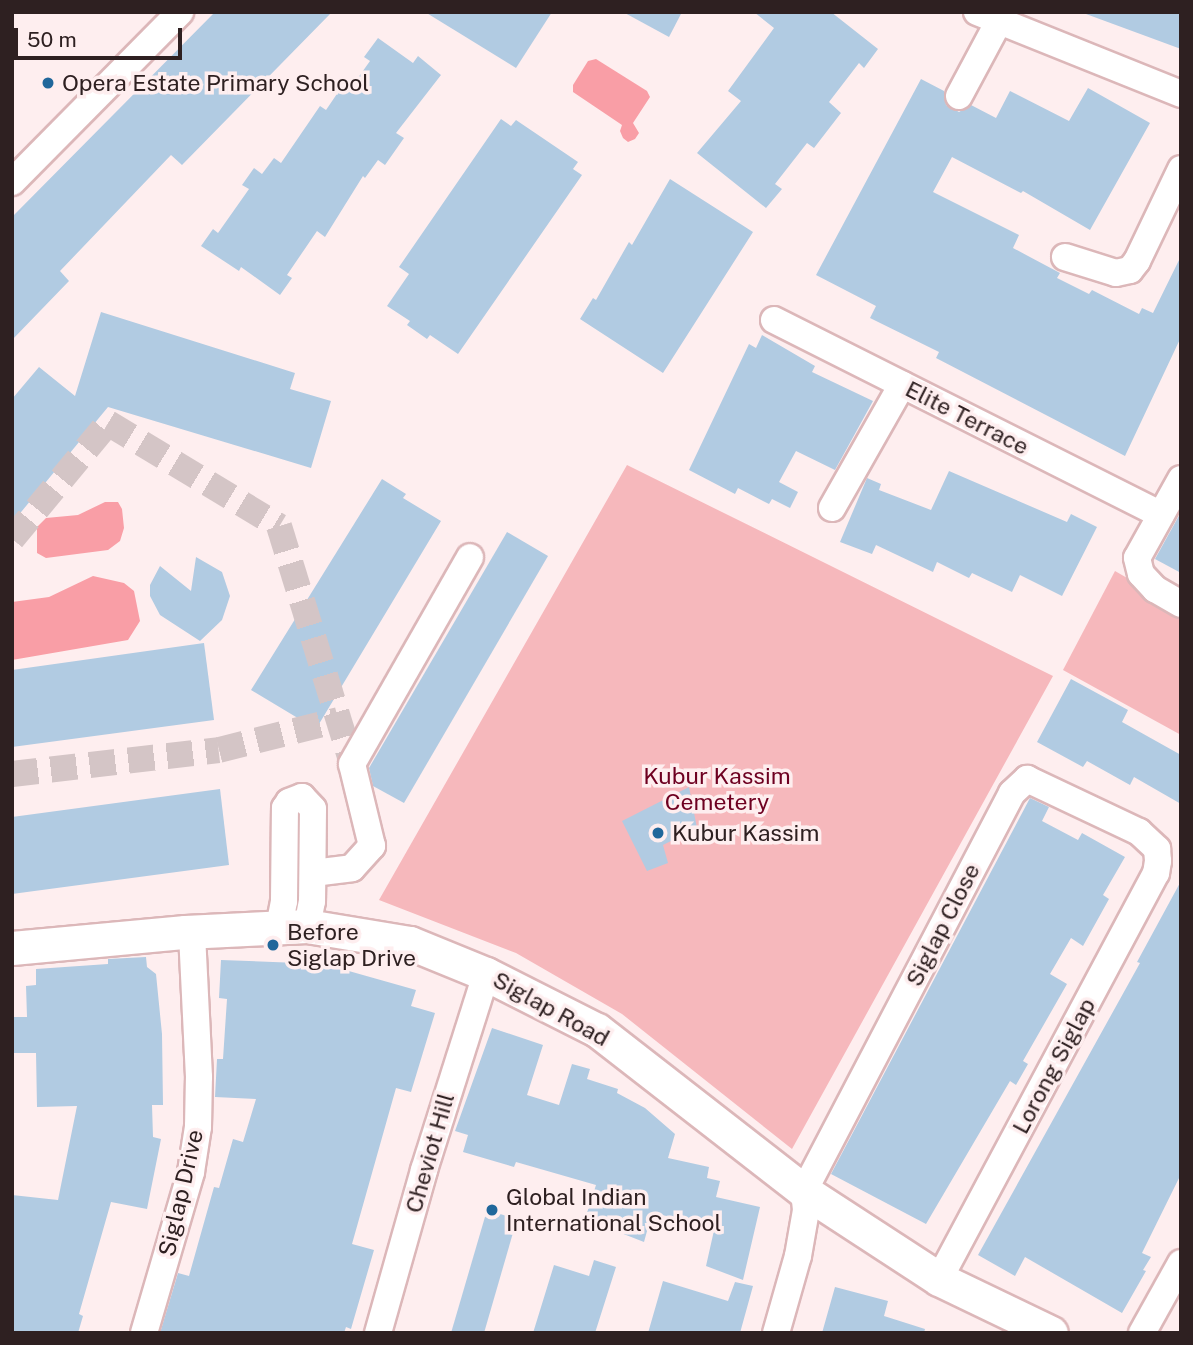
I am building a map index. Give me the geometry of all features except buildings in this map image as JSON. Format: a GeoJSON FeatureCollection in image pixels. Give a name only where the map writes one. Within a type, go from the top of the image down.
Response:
{"type":"FeatureCollection","features":[{"type":"Feature","properties":{"kind":"main road","name":"Siglap Road"},"geometry":{"type":"LineString","coordinates":[[12,948],[185,932],[293,927],[410,943],[486,974],[597,1030],[805,1201],[939,1279],[1051,1333]]}},
{"type":"Feature","properties":{"kind":"street"},"geometry":{"type":"LineString","coordinates":[[12,182],[180,12]]}},
{"type":"Feature","properties":{"kind":"street"},"geometry":{"type":"LineString","coordinates":[[959,96],[988,17],[1028,22],[1181,94]]}},
{"type":"Feature","properties":{"kind":"street"},"geometry":{"type":"LineString","coordinates":[[1065,257],[1116,273],[1130,270],[1138,261],[1181,169]]}},
{"type":"Feature","properties":{"kind":"street","name":"Elite Terrace"},"geometry":{"type":"LineString","coordinates":[[774,320],[1161,515]]}},
{"type":"Feature","properties":{"kind":"street"},"geometry":{"type":"LineString","coordinates":[[832,509],[902,385]]}},
{"type":"Feature","properties":{"kind":"street"},"geometry":{"type":"LineString","coordinates":[[1181,479],[1137,558],[1141,574],[1154,589],[1181,604]]}},
{"type":"Feature","properties":{"kind":"street"},"geometry":{"type":"LineString","coordinates":[[313,873],[352,868],[372,846],[352,764],[470,557]]}},
{"type":"Feature","properties":{"kind":"street","name":"Siglap Close"},"geometry":{"type":"LineString","coordinates":[[776,1333],[798,1255],[805,1201],[1012,793],[1022,781],[1035,781],[1139,832],[1157,849]]}},
{"type":"Feature","properties":{"kind":"street"},"geometry":{"type":"LineString","coordinates":[[296,797],[302,797],[313,809],[313,901],[293,927],[284,901],[285,808],[296,797]]}},
{"type":"Feature","properties":{"kind":"street","name":"Lorong Siglap"},"geometry":{"type":"LineString","coordinates":[[939,1279],[1156,873],[1157,849]]}},
{"type":"Feature","properties":{"kind":"street","name":"Siglap Drive"},"geometry":{"type":"LineString","coordinates":[[144,1333],[191,1172],[198,1127],[200,1077],[191,932],[185,932]]}},
{"type":"Feature","properties":{"kind":"street","name":"Cheviot Hill"},"geometry":{"type":"LineString","coordinates":[[378,1333],[424,1170],[486,974]]}},
{"type":"Feature","properties":{"kind":"street"},"geometry":{"type":"LineString","coordinates":[[1142,1333],[1181,1263]]}},
{"type":"Feature","properties":{"kind":"green space","name":"Kubur Kassim Cemetery"},"geometry":{"type":"Polygon","coordinates":[[[627,465],[1053,676],[792,1149],[622,1014],[516,953],[379,900],[627,465]]]}},
{"type":"Feature","properties":{"kind":"green space"},"geometry":{"type":"Polygon","coordinates":[[[1115,571],[1181,609],[1181,735],[1063,670],[1115,571]]]}},
{"type":"Feature","properties":{"kind":"shaded area"},"geometry":{"type":"Polygon","coordinates":[[[596,59],[647,91],[650,97],[633,123],[639,133],[635,139],[628,142],[620,131],[622,125],[573,92],[573,85],[588,61],[596,59]]]}},
{"type":"Feature","properties":{"kind":"shaded area"},"geometry":{"type":"Polygon","coordinates":[[[105,502],[118,502],[122,509],[124,528],[120,541],[108,550],[46,558],[37,553],[37,527],[46,518],[78,515],[105,502]]]}},
{"type":"Feature","properties":{"kind":"shaded area"},"geometry":{"type":"Polygon","coordinates":[[[93,576],[124,583],[134,591],[140,621],[128,640],[12,660],[12,602],[49,597],[93,576]]]}},
{"type":"Feature","properties":{"kind":"tunnel"},"geometry":{"type":"LineString","coordinates":[[12,539],[108,423],[279,526],[352,764]]}},
{"type":"Feature","properties":{"kind":"tunnel"},"geometry":{"type":"LineString","coordinates":[[12,774],[219,750],[338,720]]}},
{"type":"Feature","properties":{"kind":"place","name":"Opera Estate Primary School"},"geometry":{"type":"Point","coordinates":[48,83]}},
{"type":"Feature","properties":{"kind":"place","name":"Kubur Kassim"},"geometry":{"type":"Point","coordinates":[658,833]}},
{"type":"Feature","properties":{"kind":"place","name":"Before Siglap Drive"},"geometry":{"type":"Point","coordinates":[273,945]}},
{"type":"Feature","properties":{"kind":"place","name":"Global Indian International School"},"geometry":{"type":"Point","coordinates":[492,1210]}}]}
